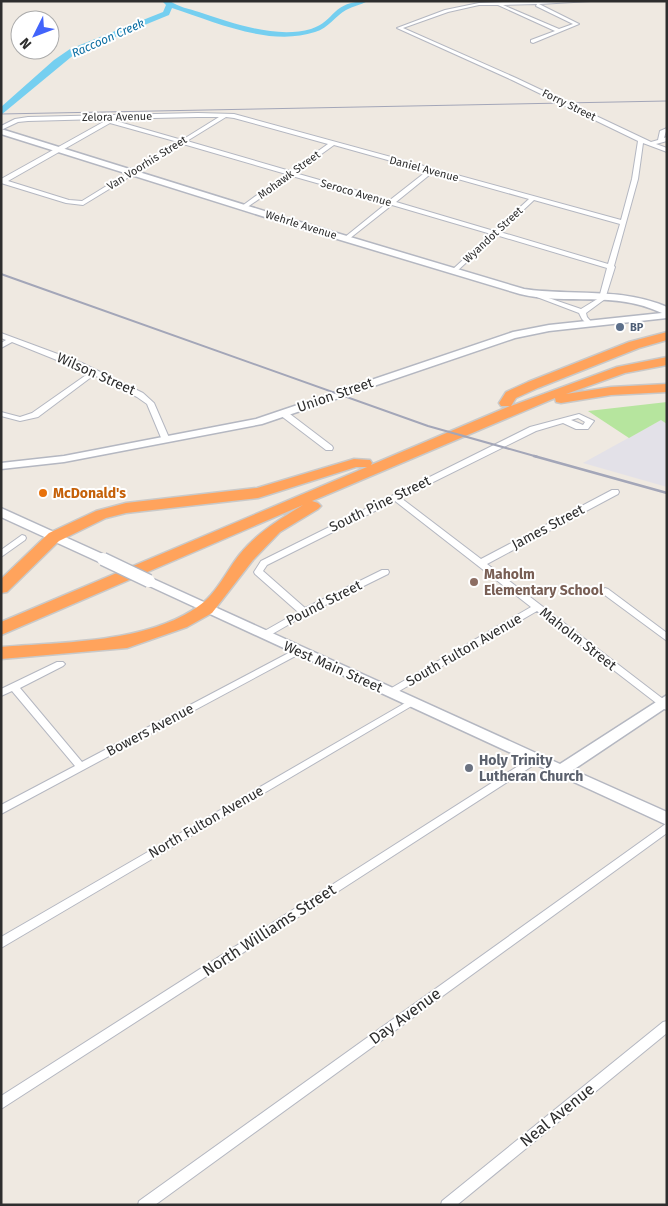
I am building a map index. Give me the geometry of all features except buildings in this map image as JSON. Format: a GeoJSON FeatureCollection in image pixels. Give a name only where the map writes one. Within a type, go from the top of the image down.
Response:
{"type":"FeatureCollection","features":[{"type":"Feature","properties":{"kind":"highway"},"geometry":{"type":"LineString","coordinates":[[506,403],[511,395],[533,385],[634,345],[667,336]]}},
{"type":"Feature","properties":{"kind":"highway"},"geometry":{"type":"LineString","coordinates":[[1,619],[506,403],[586,372],[667,353]]}},
{"type":"Feature","properties":{"kind":"highway"},"geometry":{"type":"LineString","coordinates":[[1,629],[475,425],[584,382],[622,370],[667,361]]}},
{"type":"Feature","properties":{"kind":"highway"},"geometry":{"type":"LineString","coordinates":[[475,425],[574,396],[667,388]]}},
{"type":"Feature","properties":{"kind":"highway"},"geometry":{"type":"LineString","coordinates":[[1,588],[54,537],[84,520],[126,508],[258,493],[322,475],[354,463],[365,463]]}},
{"type":"Feature","properties":{"kind":"highway"},"geometry":{"type":"LineString","coordinates":[[1,653],[127,642],[171,628],[206,609],[247,556],[275,529],[318,502],[368,479],[382,466]]}},
{"type":"Feature","properties":{"kind":"street"},"geometry":{"type":"LineString","coordinates":[[496,4],[589,1]]}},
{"type":"Feature","properties":{"kind":"street"},"geometry":{"type":"LineString","coordinates":[[533,41],[576,24],[535,3]]}},
{"type":"Feature","properties":{"kind":"street"},"geometry":{"type":"LineString","coordinates":[[496,4],[559,31]]}},
{"type":"Feature","properties":{"kind":"street","name":"Forry Street"},"geometry":{"type":"LineString","coordinates":[[496,4],[447,7],[399,28],[514,79],[641,140]]}},
{"type":"Feature","properties":{"kind":"street","name":"Zelora Avenue"},"geometry":{"type":"LineString","coordinates":[[10,123],[28,119],[225,115]]}},
{"type":"Feature","properties":{"kind":"street","name":"Van Voorhis Street"},"geometry":{"type":"LineString","coordinates":[[68,202],[83,203],[225,115]]}},
{"type":"Feature","properties":{"kind":"street","name":"Daniel Avenue"},"geometry":{"type":"LineString","coordinates":[[225,115],[623,223]]}},
{"type":"Feature","properties":{"kind":"street","name":"Seroco Avenue"},"geometry":{"type":"LineString","coordinates":[[103,117],[108,121],[612,267]]}},
{"type":"Feature","properties":{"kind":"street"},"geometry":{"type":"LineString","coordinates":[[2,182],[108,121]]}},
{"type":"Feature","properties":{"kind":"street"},"geometry":{"type":"LineString","coordinates":[[1,130],[10,123]]}},
{"type":"Feature","properties":{"kind":"street","name":"Wehrle Avenue"},"geometry":{"type":"LineString","coordinates":[[1,130],[132,173],[532,294],[554,296],[604,294],[637,298],[667,311]]}},
{"type":"Feature","properties":{"kind":"street"},"geometry":{"type":"LineString","coordinates":[[650,144],[664,140],[662,132],[667,130]]}},
{"type":"Feature","properties":{"kind":"street"},"geometry":{"type":"LineString","coordinates":[[532,294],[582,312],[600,302],[612,267],[635,179],[641,140],[667,150]]}},
{"type":"Feature","properties":{"kind":"street","name":"Mohawk Street"},"geometry":{"type":"LineString","coordinates":[[244,207],[333,143]]}},
{"type":"Feature","properties":{"kind":"street"},"geometry":{"type":"LineString","coordinates":[[346,238],[431,171]]}},
{"type":"Feature","properties":{"kind":"street"},"geometry":{"type":"LineString","coordinates":[[2,182],[68,202]]}},
{"type":"Feature","properties":{"kind":"street","name":"Wyandot Street"},"geometry":{"type":"LineString","coordinates":[[454,271],[532,198]]}},
{"type":"Feature","properties":{"kind":"street"},"geometry":{"type":"LineString","coordinates":[[582,312],[584,318],[590,324]]}},
{"type":"Feature","properties":{"kind":"street","name":"Union Street"},"geometry":{"type":"LineString","coordinates":[[1,466],[64,458],[242,426],[513,335],[667,315]]}},
{"type":"Feature","properties":{"kind":"street","name":"Wilson Street"},"geometry":{"type":"LineString","coordinates":[[1,335],[94,372],[133,390],[150,403],[166,440]]}},
{"type":"Feature","properties":{"kind":"street"},"geometry":{"type":"LineString","coordinates":[[1,346],[12,339]]}},
{"type":"Feature","properties":{"kind":"street"},"geometry":{"type":"LineString","coordinates":[[3,415],[20,419],[35,415],[94,372]]}},
{"type":"Feature","properties":{"kind":"street"},"geometry":{"type":"LineString","coordinates":[[283,413],[330,448]]}},
{"type":"Feature","properties":{"kind":"street","name":"South Pine Street"},"geometry":{"type":"LineString","coordinates":[[304,612],[262,577],[258,572],[260,568],[319,534],[533,429],[564,420]]}},
{"type":"Feature","properties":{"kind":"street","name":"James Street"},"geometry":{"type":"LineString","coordinates":[[481,563],[615,492]]}},
{"type":"Feature","properties":{"kind":"street","name":"Maholm Street"},"geometry":{"type":"LineString","coordinates":[[395,497],[665,703]]}},
{"type":"Feature","properties":{"kind":"street","name":"West Main Street"},"geometry":{"type":"LineString","coordinates":[[1,512],[206,609],[537,758],[667,819]]}},
{"type":"Feature","properties":{"kind":"street"},"geometry":{"type":"LineString","coordinates":[[1,554],[22,538]]}},
{"type":"Feature","properties":{"kind":"street","name":"Pound Street"},"geometry":{"type":"LineString","coordinates":[[264,635],[304,612],[385,572]]}},
{"type":"Feature","properties":{"kind":"street"},"geometry":{"type":"LineString","coordinates":[[605,591],[667,638]]}},
{"type":"Feature","properties":{"kind":"street","name":"South Fulton Avenue"},"geometry":{"type":"LineString","coordinates":[[391,692],[537,607]]}},
{"type":"Feature","properties":{"kind":"street","name":"Bowers Avenue"},"geometry":{"type":"LineString","coordinates":[[1,810],[298,651]]}},
{"type":"Feature","properties":{"kind":"street"},"geometry":{"type":"LineString","coordinates":[[1,693],[60,664]]}},
{"type":"Feature","properties":{"kind":"street"},"geometry":{"type":"LineString","coordinates":[[14,687],[81,767]]}},
{"type":"Feature","properties":{"kind":"street","name":"North Fulton Avenue"},"geometry":{"type":"LineString","coordinates":[[1,943],[412,702]]}},
{"type":"Feature","properties":{"kind":"street"},"geometry":{"type":"LineString","coordinates":[[562,770],[665,703]]}},
{"type":"Feature","properties":{"kind":"street","name":"North Williams Street"},"geometry":{"type":"LineString","coordinates":[[1,1103],[537,758]]}},
{"type":"Feature","properties":{"kind":"street","name":"Day Avenue"},"geometry":{"type":"LineString","coordinates":[[144,1205],[667,827]]}},
{"type":"Feature","properties":{"kind":"street","name":"Neal Avenue"},"geometry":{"type":"LineString","coordinates":[[447,1205],[667,1026]]}},
{"type":"Feature","properties":{"kind":"shaded area"},"geometry":{"type":"Polygon","coordinates":[[[661,420],[667,424],[667,487],[583,463],[661,420]]]}},
{"type":"Feature","properties":{"kind":"green space"},"geometry":{"type":"Polygon","coordinates":[[[667,402],[667,424],[661,420],[629,438],[588,411],[667,402]]]}},
{"type":"Feature","properties":{"kind":"waterway","name":"Raccoon Creek"},"geometry":{"type":"LineString","coordinates":[[166,1],[170,5]]}},
{"type":"Feature","properties":{"kind":"waterway"},"geometry":{"type":"LineString","coordinates":[[170,5],[241,27],[279,34],[297,34],[318,29],[342,9],[364,1]]}},
{"type":"Feature","properties":{"kind":"waterway","name":"Raccoon Creek"},"geometry":{"type":"LineString","coordinates":[[1,112],[57,62],[73,51],[166,13],[170,5]]}},
{"type":"Feature","properties":{"kind":"railway"},"geometry":{"type":"LineString","coordinates":[[1,114],[667,101]]}},
{"type":"Feature","properties":{"kind":"railway"},"geometry":{"type":"LineString","coordinates":[[1,274],[428,426],[538,457]]}},
{"type":"Feature","properties":{"kind":"railway"},"geometry":{"type":"LineString","coordinates":[[534,456],[667,493]]}},
{"type":"Feature","properties":{"kind":"place","name":"BP"},"geometry":{"type":"Point","coordinates":[620,327]}},
{"type":"Feature","properties":{"kind":"place","name":"McDonald's"},"geometry":{"type":"Point","coordinates":[43,493]}},
{"type":"Feature","properties":{"kind":"place","name":"Maholm Elementary School"},"geometry":{"type":"Point","coordinates":[474,582]}},
{"type":"Feature","properties":{"kind":"place","name":"Holy Trinity Lutheran Church"},"geometry":{"type":"Point","coordinates":[469,768]}}]}
